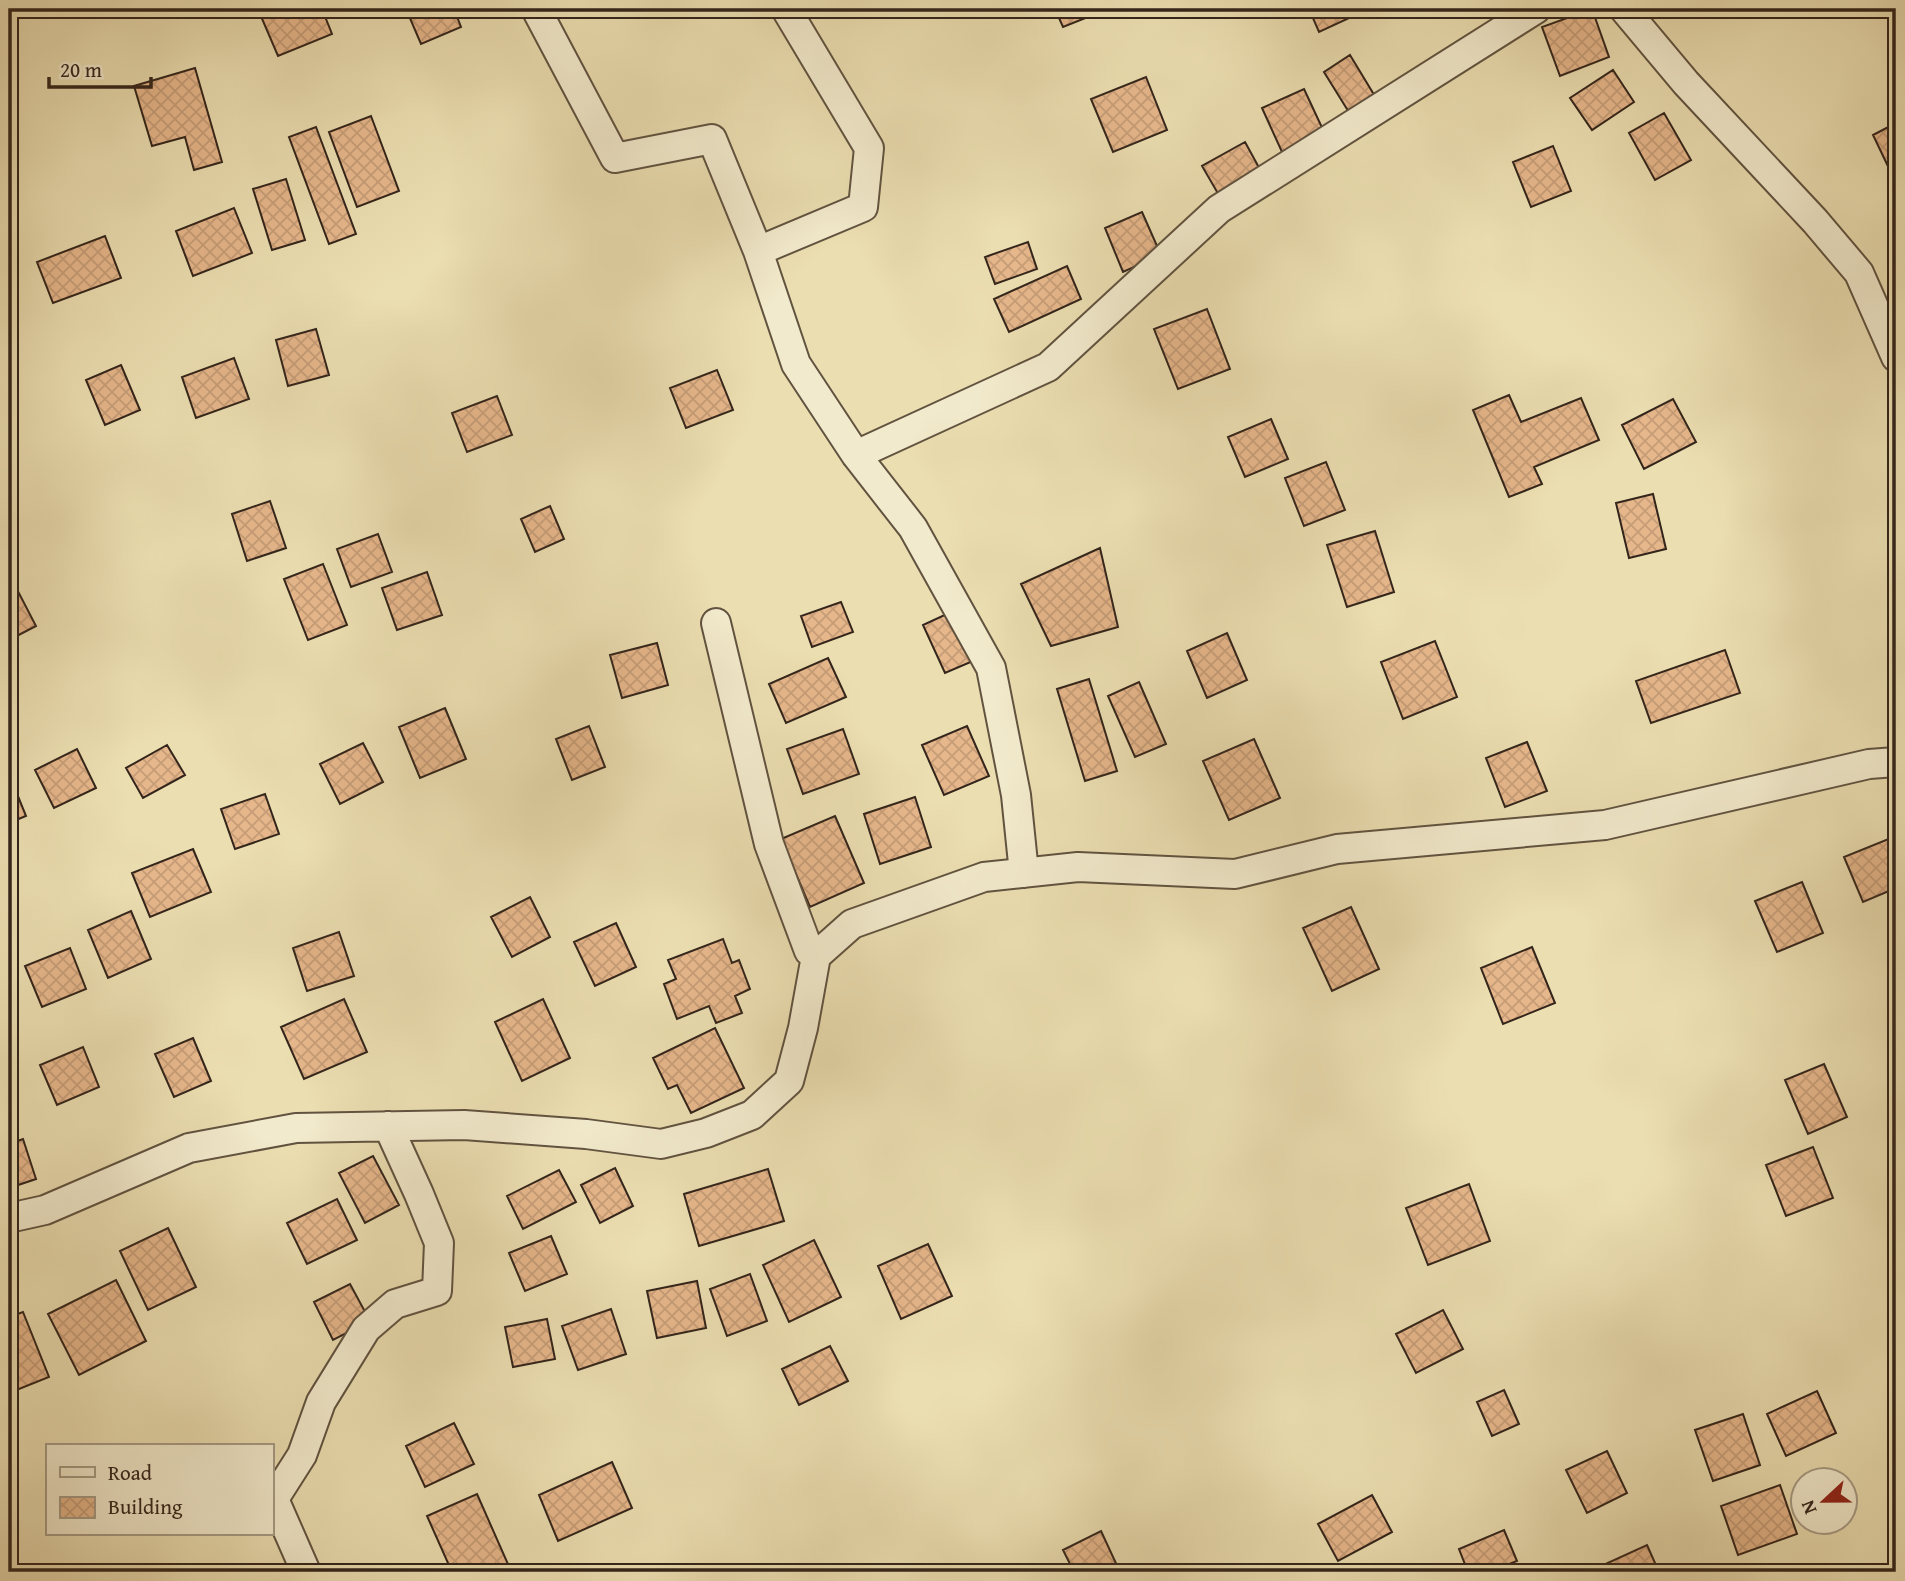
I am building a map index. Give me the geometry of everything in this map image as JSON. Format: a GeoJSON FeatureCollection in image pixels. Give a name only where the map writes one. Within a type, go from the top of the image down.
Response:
{"type":"FeatureCollection","features":[{"type":"Feature","properties":{"kind":"street"},"geometry":{"type":"LineString","coordinates":[[536,9],[615,158],[712,139],[758,251],[796,364],[856,456],[912,528],[990,668],[1016,795],[1024,873]]}},
{"type":"Feature","properties":{"kind":"street"},"geometry":{"type":"LineString","coordinates":[[758,251],[863,207],[869,148],[786,9]]}},
{"type":"Feature","properties":{"kind":"street"},"geometry":{"type":"LineString","coordinates":[[856,456],[1048,367],[1219,209],[1536,9]]}},
{"type":"Feature","properties":{"kind":"street"},"geometry":{"type":"LineString","coordinates":[[1624,9],[1686,83],[1815,221],[1859,273],[1896,358]]}},
{"type":"Feature","properties":{"kind":"street"},"geometry":{"type":"LineString","coordinates":[[716,623],[769,844],[810,951],[816,956]]}},
{"type":"Feature","properties":{"kind":"street"},"geometry":{"type":"LineString","coordinates":[[9,1218],[45,1210],[189,1148],[296,1128],[464,1125],[586,1134],[661,1144],[706,1133],[752,1115],[789,1081],[803,1028],[816,956],[852,924],[984,877],[1078,867],[1235,874],[1337,849],[1605,825],[1870,764],[1896,762]]}},
{"type":"Feature","properties":{"kind":"street"},"geometry":{"type":"LineString","coordinates":[[306,1572],[274,1499],[302,1455],[321,1402],[366,1329],[395,1304],[437,1291],[439,1243],[388,1126]]}},
{"type":"Feature","properties":{"kind":"building"},"geometry":{"type":"Polygon","coordinates":[[[273,9],[322,9],[332,34],[278,56],[260,14],[273,9]]]}},
{"type":"Feature","properties":{"kind":"building"},"geometry":{"type":"Polygon","coordinates":[[[406,9],[454,9],[461,27],[421,44],[406,9]]]}},
{"type":"Feature","properties":{"kind":"building"},"geometry":{"type":"Polygon","coordinates":[[[1055,9],[1108,9],[1063,27],[1055,9]]]}},
{"type":"Feature","properties":{"kind":"building"},"geometry":{"type":"Polygon","coordinates":[[[1309,9],[1358,9],[1360,13],[1319,32],[1309,9]]]}},
{"type":"Feature","properties":{"kind":"building"},"geometry":{"type":"Polygon","coordinates":[[[1592,9],[1609,57],[1560,76],[1542,27],[1592,9]]]}},
{"type":"Feature","properties":{"kind":"building"},"geometry":{"type":"Polygon","coordinates":[[[1350,55],[1376,98],[1350,114],[1324,72],[1350,55]]]}},
{"type":"Feature","properties":{"kind":"building"},"geometry":{"type":"Polygon","coordinates":[[[195,68],[222,162],[194,170],[185,137],[152,146],[134,86],[195,68]]]}},
{"type":"Feature","properties":{"kind":"building"},"geometry":{"type":"Polygon","coordinates":[[[1613,70],[1634,102],[1592,130],[1570,98],[1613,70]]]}},
{"type":"Feature","properties":{"kind":"building"},"geometry":{"type":"Polygon","coordinates":[[[1146,77],[1167,130],[1113,152],[1091,99],[1146,77]]]}},
{"type":"Feature","properties":{"kind":"building"},"geometry":{"type":"Polygon","coordinates":[[[1304,89],[1325,134],[1282,152],[1262,108],[1304,89]]]}},
{"type":"Feature","properties":{"kind":"building"},"geometry":{"type":"Polygon","coordinates":[[[1664,113],[1691,160],[1655,180],[1629,133],[1664,113]]]}},
{"type":"Feature","properties":{"kind":"building"},"geometry":{"type":"Polygon","coordinates":[[[371,116],[399,191],[357,207],[329,132],[371,116]]]}},
{"type":"Feature","properties":{"kind":"building"},"geometry":{"type":"Polygon","coordinates":[[[1896,123],[1896,183],[1873,135],[1896,123]]]}},
{"type":"Feature","properties":{"kind":"building"},"geometry":{"type":"Polygon","coordinates":[[[316,127],[356,234],[329,244],[289,137],[316,127]]]}},
{"type":"Feature","properties":{"kind":"building"},"geometry":{"type":"Polygon","coordinates":[[[1245,142],[1262,173],[1220,197],[1202,166],[1245,142]]]}},
{"type":"Feature","properties":{"kind":"building"},"geometry":{"type":"Polygon","coordinates":[[[1553,146],[1571,191],[1531,207],[1513,162],[1553,146]]]}},
{"type":"Feature","properties":{"kind":"building"},"geometry":{"type":"Polygon","coordinates":[[[286,179],[305,240],[272,250],[253,189],[286,179]]]}},
{"type":"Feature","properties":{"kind":"building"},"geometry":{"type":"Polygon","coordinates":[[[234,208],[252,253],[193,276],[176,231],[234,208]]]}},
{"type":"Feature","properties":{"kind":"building"},"geometry":{"type":"Polygon","coordinates":[[[1142,212],[1161,255],[1123,272],[1105,228],[1142,212]]]}},
{"type":"Feature","properties":{"kind":"building"},"geometry":{"type":"Polygon","coordinates":[[[105,236],[121,278],[53,303],[37,262],[105,236]]]}},
{"type":"Feature","properties":{"kind":"building"},"geometry":{"type":"Polygon","coordinates":[[[1028,242],[1037,269],[995,284],[985,257],[1028,242]]]}},
{"type":"Feature","properties":{"kind":"building"},"geometry":{"type":"Polygon","coordinates":[[[1067,266],[1081,299],[1009,332],[994,299],[1067,266]]]}},
{"type":"Feature","properties":{"kind":"building"},"geometry":{"type":"Polygon","coordinates":[[[1207,309],[1230,369],[1178,389],[1154,329],[1207,309]]]}},
{"type":"Feature","properties":{"kind":"building"},"geometry":{"type":"Polygon","coordinates":[[[316,329],[329,375],[288,386],[276,340],[316,329]]]}},
{"type":"Feature","properties":{"kind":"building"},"geometry":{"type":"Polygon","coordinates":[[[234,358],[249,399],[196,418],[182,377],[234,358]]]}},
{"type":"Feature","properties":{"kind":"building"},"geometry":{"type":"Polygon","coordinates":[[[121,365],[140,410],[105,425],[86,380],[121,365]]]}},
{"type":"Feature","properties":{"kind":"building"},"geometry":{"type":"Polygon","coordinates":[[[717,370],[733,410],[686,428],[670,388],[717,370]]]}},
{"type":"Feature","properties":{"kind":"building"},"geometry":{"type":"Polygon","coordinates":[[[1509,395],[1521,422],[1581,398],[1599,440],[1534,467],[1542,484],[1509,497],[1473,410],[1509,395]]]}},
{"type":"Feature","properties":{"kind":"building"},"geometry":{"type":"Polygon","coordinates":[[[497,396],[512,435],[467,452],[452,413],[497,396]]]}},
{"type":"Feature","properties":{"kind":"building"},"geometry":{"type":"Polygon","coordinates":[[[1673,399],[1696,442],[1644,469],[1622,425],[1673,399]]]}},
{"type":"Feature","properties":{"kind":"building"},"geometry":{"type":"Polygon","coordinates":[[[1271,419],[1288,459],[1245,477],[1228,437],[1271,419]]]}},
{"type":"Feature","properties":{"kind":"building"},"geometry":{"type":"Polygon","coordinates":[[[1326,462],[1345,510],[1304,526],[1285,478],[1326,462]]]}},
{"type":"Feature","properties":{"kind":"building"},"geometry":{"type":"Polygon","coordinates":[[[1653,494],[1666,549],[1629,558],[1616,503],[1653,494]]]}},
{"type":"Feature","properties":{"kind":"building"},"geometry":{"type":"Polygon","coordinates":[[[270,501],[286,548],[247,561],[232,514],[270,501]]]}},
{"type":"Feature","properties":{"kind":"building"},"geometry":{"type":"Polygon","coordinates":[[[550,506],[564,539],[535,552],[521,519],[550,506]]]}},
{"type":"Feature","properties":{"kind":"building"},"geometry":{"type":"Polygon","coordinates":[[[1375,531],[1394,592],[1347,607],[1327,545],[1375,531]]]}},
{"type":"Feature","properties":{"kind":"building"},"geometry":{"type":"Polygon","coordinates":[[[378,534],[392,572],[351,587],[337,549],[378,534]]]}},
{"type":"Feature","properties":{"kind":"building"},"geometry":{"type":"Polygon","coordinates":[[[1100,548],[1118,627],[1051,646],[1021,584],[1100,548]]]}},
{"type":"Feature","properties":{"kind":"building"},"geometry":{"type":"Polygon","coordinates":[[[323,564],[347,625],[308,640],[284,579],[323,564]]]}},
{"type":"Feature","properties":{"kind":"building"},"geometry":{"type":"Polygon","coordinates":[[[427,572],[442,615],[397,630],[382,588],[427,572]]]}},
{"type":"Feature","properties":{"kind":"building"},"geometry":{"type":"Polygon","coordinates":[[[9,574],[36,626],[9,640],[9,574]]]}},
{"type":"Feature","properties":{"kind":"building"},"geometry":{"type":"Polygon","coordinates":[[[841,602],[853,632],[812,647],[801,616],[841,602]]]}},
{"type":"Feature","properties":{"kind":"building"},"geometry":{"type":"Polygon","coordinates":[[[951,612],[973,661],[945,673],[923,625],[951,612]]]}},
{"type":"Feature","properties":{"kind":"building"},"geometry":{"type":"Polygon","coordinates":[[[1227,633],[1247,680],[1207,698],[1187,651],[1227,633]]]}},
{"type":"Feature","properties":{"kind":"building"},"geometry":{"type":"Polygon","coordinates":[[[1435,641],[1457,697],[1403,719],[1381,662],[1435,641]]]}},
{"type":"Feature","properties":{"kind":"building"},"geometry":{"type":"Polygon","coordinates":[[[657,643],[668,685],[622,698],[610,655],[657,643]]]}},
{"type":"Feature","properties":{"kind":"building"},"geometry":{"type":"Polygon","coordinates":[[[1725,650],[1740,693],[1651,723],[1636,681],[1725,650]]]}},
{"type":"Feature","properties":{"kind":"building"},"geometry":{"type":"Polygon","coordinates":[[[828,658],[846,697],[786,723],[769,684],[828,658]]]}},
{"type":"Feature","properties":{"kind":"building"},"geometry":{"type":"Polygon","coordinates":[[[1089,679],[1117,771],[1085,781],[1057,689],[1089,679]]]}},
{"type":"Feature","properties":{"kind":"building"},"geometry":{"type":"Polygon","coordinates":[[[1139,682],[1166,744],[1135,757],[1108,696],[1139,682]]]}},
{"type":"Feature","properties":{"kind":"building"},"geometry":{"type":"Polygon","coordinates":[[[445,708],[466,759],[420,778],[399,727],[445,708]]]}},
{"type":"Feature","properties":{"kind":"building"},"geometry":{"type":"Polygon","coordinates":[[[589,726],[605,767],[572,780],[556,739],[589,726]]]}},
{"type":"Feature","properties":{"kind":"building"},"geometry":{"type":"Polygon","coordinates":[[[967,726],[989,776],[944,795],[922,745],[967,726]]]}},
{"type":"Feature","properties":{"kind":"building"},"geometry":{"type":"Polygon","coordinates":[[[843,729],[859,774],[803,794],[787,749],[843,729]]]}},
{"type":"Feature","properties":{"kind":"building"},"geometry":{"type":"Polygon","coordinates":[[[1254,739],[1280,798],[1229,820],[1203,761],[1254,739]]]}},
{"type":"Feature","properties":{"kind":"building"},"geometry":{"type":"Polygon","coordinates":[[[1527,742],[1547,791],[1505,807],[1486,758],[1527,742]]]}},
{"type":"Feature","properties":{"kind":"building"},"geometry":{"type":"Polygon","coordinates":[[[363,743],[383,782],[340,804],[320,764],[363,743]]]}},
{"type":"Feature","properties":{"kind":"building"},"geometry":{"type":"Polygon","coordinates":[[[167,745],[185,775],[143,798],[126,768],[167,745]]]}},
{"type":"Feature","properties":{"kind":"building"},"geometry":{"type":"Polygon","coordinates":[[[77,749],[96,788],[54,808],[35,770],[77,749]]]}},
{"type":"Feature","properties":{"kind":"building"},"geometry":{"type":"Polygon","coordinates":[[[9,774],[26,816],[9,823],[9,774]]]}},
{"type":"Feature","properties":{"kind":"building"},"geometry":{"type":"Polygon","coordinates":[[[265,794],[279,834],[235,849],[221,809],[265,794]]]}},
{"type":"Feature","properties":{"kind":"building"},"geometry":{"type":"Polygon","coordinates":[[[915,797],[931,847],[880,864],[864,814],[915,797]]]}},
{"type":"Feature","properties":{"kind":"building"},"geometry":{"type":"Polygon","coordinates":[[[835,816],[864,883],[810,907],[781,839],[835,816]]]}},
{"type":"Feature","properties":{"kind":"building"},"geometry":{"type":"Polygon","coordinates":[[[1896,836],[1896,888],[1863,902],[1844,857],[1896,836]]]}},
{"type":"Feature","properties":{"kind":"building"},"geometry":{"type":"Polygon","coordinates":[[[193,849],[211,892],[150,917],[132,873],[193,849]]]}},
{"type":"Feature","properties":{"kind":"building"},"geometry":{"type":"Polygon","coordinates":[[[1802,882],[1823,933],[1777,952],[1755,901],[1802,882]]]}},
{"type":"Feature","properties":{"kind":"building"},"geometry":{"type":"Polygon","coordinates":[[[530,897],[550,937],[512,957],[491,917],[530,897]]]}},
{"type":"Feature","properties":{"kind":"building"},"geometry":{"type":"Polygon","coordinates":[[[1351,907],[1379,969],[1332,991],[1303,928],[1351,907]]]}},
{"type":"Feature","properties":{"kind":"building"},"geometry":{"type":"Polygon","coordinates":[[[131,911],[151,959],[108,978],[88,930],[131,911]]]}},
{"type":"Feature","properties":{"kind":"building"},"geometry":{"type":"Polygon","coordinates":[[[616,923],[636,967],[595,986],[574,942],[616,923]]]}},
{"type":"Feature","properties":{"kind":"building"},"geometry":{"type":"Polygon","coordinates":[[[339,932],[354,976],[307,991],[293,948],[339,932]]]}},
{"type":"Feature","properties":{"kind":"building"},"geometry":{"type":"Polygon","coordinates":[[[723,939],[732,963],[739,960],[750,989],[735,996],[742,1013],[716,1023],[709,1006],[677,1019],[664,984],[676,979],[668,960],[723,939]]]}},
{"type":"Feature","properties":{"kind":"building"},"geometry":{"type":"Polygon","coordinates":[[[1532,947],[1555,1003],[1503,1024],[1481,968],[1532,947]]]}},
{"type":"Feature","properties":{"kind":"building"},"geometry":{"type":"Polygon","coordinates":[[[70,948],[86,989],[42,1007],[25,966],[70,948]]]}},
{"type":"Feature","properties":{"kind":"building"},"geometry":{"type":"Polygon","coordinates":[[[344,999],[367,1052],[304,1079],[281,1027],[344,999]]]}},
{"type":"Feature","properties":{"kind":"building"},"geometry":{"type":"Polygon","coordinates":[[[543,999],[570,1058],[522,1081],[495,1022],[543,999]]]}},
{"type":"Feature","properties":{"kind":"building"},"geometry":{"type":"Polygon","coordinates":[[[715,1028],[744,1088],[691,1113],[677,1085],[668,1089],[653,1058],[715,1028]]]}},
{"type":"Feature","properties":{"kind":"building"},"geometry":{"type":"Polygon","coordinates":[[[193,1038],[211,1081],[174,1097],[155,1054],[193,1038]]]}},
{"type":"Feature","properties":{"kind":"building"},"geometry":{"type":"Polygon","coordinates":[[[83,1047],[99,1087],[57,1105],[40,1065],[83,1047]]]}},
{"type":"Feature","properties":{"kind":"building"},"geometry":{"type":"Polygon","coordinates":[[[1824,1064],[1847,1117],[1808,1134],[1785,1080],[1824,1064]]]}},
{"type":"Feature","properties":{"kind":"building"},"geometry":{"type":"Polygon","coordinates":[[[23,1139],[36,1179],[9,1188],[9,1144],[23,1139]]]}},
{"type":"Feature","properties":{"kind":"building"},"geometry":{"type":"Polygon","coordinates":[[[1813,1147],[1833,1198],[1786,1216],[1766,1165],[1813,1147]]]}},
{"type":"Feature","properties":{"kind":"building"},"geometry":{"type":"Polygon","coordinates":[[[373,1156],[399,1205],[365,1223],[339,1173],[373,1156]]]}},
{"type":"Feature","properties":{"kind":"building"},"geometry":{"type":"Polygon","coordinates":[[[615,1168],[633,1206],[600,1223],[581,1185],[615,1168]]]}},
{"type":"Feature","properties":{"kind":"building"},"geometry":{"type":"Polygon","coordinates":[[[768,1169],[784,1221],[699,1246],[684,1194],[768,1169]]]}},
{"type":"Feature","properties":{"kind":"building"},"geometry":{"type":"Polygon","coordinates":[[[559,1170],[576,1202],[523,1229],[507,1196],[559,1170]]]}},
{"type":"Feature","properties":{"kind":"building"},"geometry":{"type":"Polygon","coordinates":[[[1469,1184],[1490,1241],[1428,1265],[1406,1208],[1469,1184]]]}},
{"type":"Feature","properties":{"kind":"building"},"geometry":{"type":"Polygon","coordinates":[[[337,1199],[357,1240],[307,1264],[287,1223],[337,1199]]]}},
{"type":"Feature","properties":{"kind":"building"},"geometry":{"type":"Polygon","coordinates":[[[168,1228],[196,1287],[148,1310],[120,1251],[168,1228]]]}},
{"type":"Feature","properties":{"kind":"building"},"geometry":{"type":"Polygon","coordinates":[[[551,1236],[567,1274],[525,1291],[509,1253],[551,1236]]]}},
{"type":"Feature","properties":{"kind":"building"},"geometry":{"type":"Polygon","coordinates":[[[814,1240],[841,1297],[789,1322],[763,1265],[814,1240]]]}},
{"type":"Feature","properties":{"kind":"building"},"geometry":{"type":"Polygon","coordinates":[[[928,1244],[952,1296],[901,1319],[878,1266],[928,1244]]]}},
{"type":"Feature","properties":{"kind":"building"},"geometry":{"type":"Polygon","coordinates":[[[750,1274],[767,1321],[727,1336],[710,1289],[750,1274]]]}},
{"type":"Feature","properties":{"kind":"building"},"geometry":{"type":"Polygon","coordinates":[[[116,1280],[146,1341],[79,1375],[48,1314],[116,1280]]]}},
{"type":"Feature","properties":{"kind":"building"},"geometry":{"type":"Polygon","coordinates":[[[697,1281],[706,1328],[657,1338],[647,1291],[697,1281]]]}},
{"type":"Feature","properties":{"kind":"building"},"geometry":{"type":"Polygon","coordinates":[[[350,1284],[370,1321],[333,1340],[314,1302],[350,1284]]]}},
{"type":"Feature","properties":{"kind":"building"},"geometry":{"type":"Polygon","coordinates":[[[611,1309],[626,1354],[578,1370],[562,1326],[611,1309]]]}},
{"type":"Feature","properties":{"kind":"building"},"geometry":{"type":"Polygon","coordinates":[[[1443,1310],[1463,1349],[1416,1373],[1396,1334],[1443,1310]]]}},
{"type":"Feature","properties":{"kind":"building"},"geometry":{"type":"Polygon","coordinates":[[[23,1312],[49,1377],[9,1393],[9,1317],[23,1312]]]}},
{"type":"Feature","properties":{"kind":"building"},"geometry":{"type":"Polygon","coordinates":[[[547,1319],[555,1359],[513,1367],[505,1327],[547,1319]]]}},
{"type":"Feature","properties":{"kind":"building"},"geometry":{"type":"Polygon","coordinates":[[[830,1346],[848,1381],[799,1405],[782,1369],[830,1346]]]}},
{"type":"Feature","properties":{"kind":"building"},"geometry":{"type":"Polygon","coordinates":[[[1504,1390],[1519,1424],[1492,1436],[1477,1402],[1504,1390]]]}},
{"type":"Feature","properties":{"kind":"building"},"geometry":{"type":"Polygon","coordinates":[[[1817,1391],[1836,1433],[1786,1456],[1767,1414],[1817,1391]]]}},
{"type":"Feature","properties":{"kind":"building"},"geometry":{"type":"Polygon","coordinates":[[[1743,1414],[1760,1465],[1713,1481],[1695,1430],[1743,1414]]]}},
{"type":"Feature","properties":{"kind":"building"},"geometry":{"type":"Polygon","coordinates":[[[454,1423],[474,1464],[425,1487],[406,1446],[454,1423]]]}},
{"type":"Feature","properties":{"kind":"building"},"geometry":{"type":"Polygon","coordinates":[[[1607,1451],[1627,1493],[1587,1513],[1566,1470],[1607,1451]]]}},
{"type":"Feature","properties":{"kind":"building"},"geometry":{"type":"Polygon","coordinates":[[[612,1462],[632,1508],[558,1541],[539,1495],[612,1462]]]}},
{"type":"Feature","properties":{"kind":"building"},"geometry":{"type":"Polygon","coordinates":[[[1780,1485],[1790,1514],[1791,1536],[1738,1555],[1721,1506],[1780,1485]]]}},
{"type":"Feature","properties":{"kind":"building"},"geometry":{"type":"Polygon","coordinates":[[[477,1494],[511,1571],[452,1572],[427,1516],[477,1494]]]}},
{"type":"Feature","properties":{"kind":"building"},"geometry":{"type":"Polygon","coordinates":[[[1372,1495],[1392,1532],[1338,1561],[1318,1524],[1372,1495]]]}},
{"type":"Feature","properties":{"kind":"building"},"geometry":{"type":"Polygon","coordinates":[[[1504,1530],[1517,1561],[1489,1572],[1468,1572],[1459,1549],[1504,1530]]]}},
{"type":"Feature","properties":{"kind":"building"},"geometry":{"type":"Polygon","coordinates":[[[1101,1531],[1120,1572],[1074,1572],[1063,1550],[1101,1531]]]}},
{"type":"Feature","properties":{"kind":"building"},"geometry":{"type":"Polygon","coordinates":[[[1647,1545],[1659,1572],[1603,1572],[1601,1566],[1647,1545]]]}}]}
